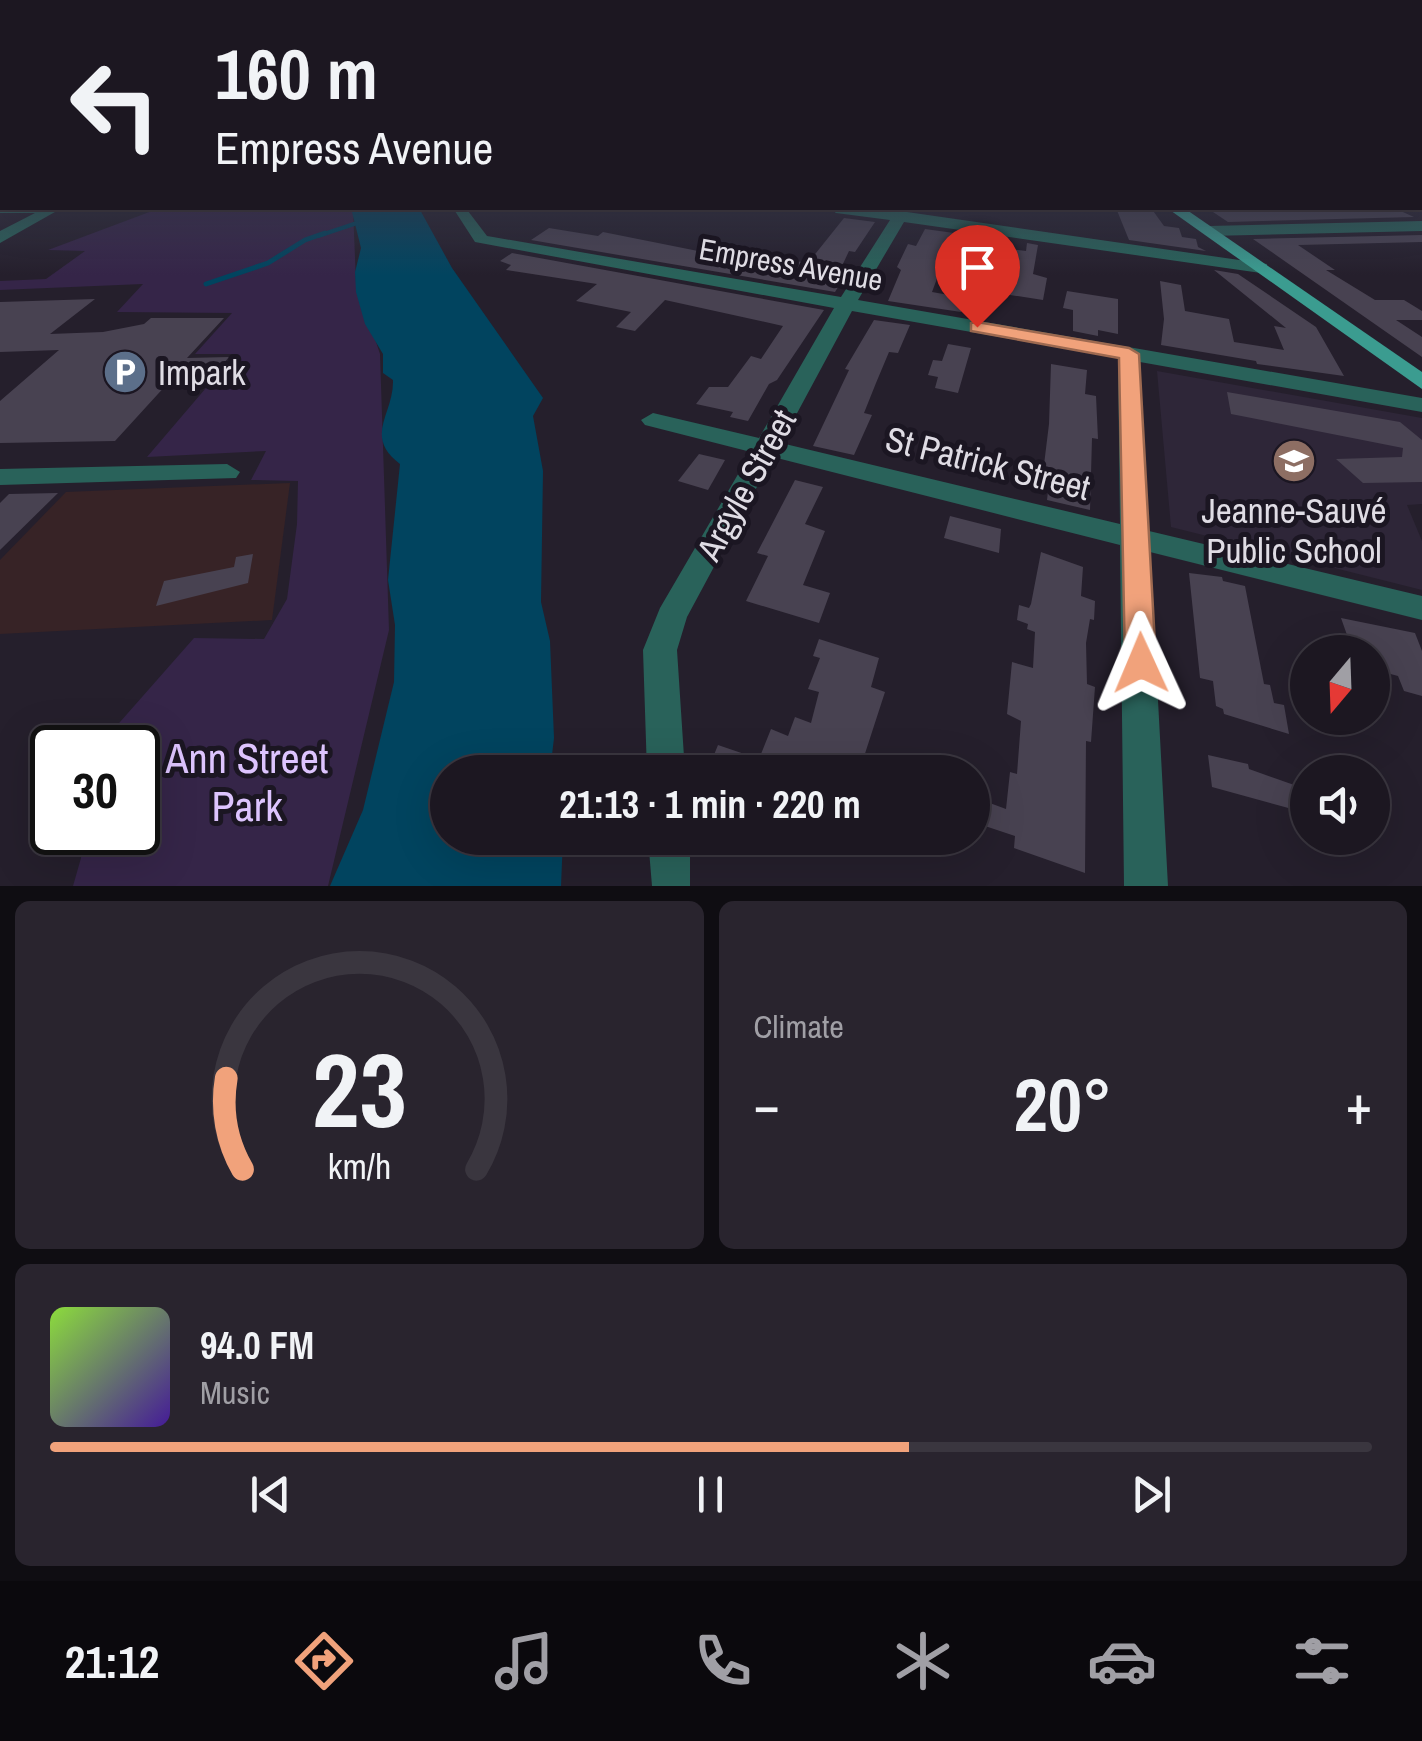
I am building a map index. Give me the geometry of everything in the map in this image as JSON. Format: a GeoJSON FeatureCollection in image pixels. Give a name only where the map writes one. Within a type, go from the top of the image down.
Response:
{"type":"FeatureCollection","features":[{"type":"Feature","properties":{"kind":"main road"},"geometry":{"type":"LineString","coordinates":[[1179,210],[1422,382]]}},
{"type":"Feature","properties":{"kind":"street"},"geometry":{"type":"LineString","coordinates":[[0,238],[50,210]]}},
{"type":"Feature","properties":{"kind":"street","name":"Empress Avenue"},"geometry":{"type":"LineString","coordinates":[[462,210],[481,238],[494,242],[1422,406]]}},
{"type":"Feature","properties":{"kind":"street"},"geometry":{"type":"LineString","coordinates":[[852,210],[900,216],[950,215],[1261,268]]}},
{"type":"Feature","properties":{"kind":"street","name":"Argyle Street"},"geometry":{"type":"LineString","coordinates":[[665,755],[660,650],[671,618],[846,304],[900,216]]}},
{"type":"Feature","properties":{"kind":"street"},"geometry":{"type":"LineString","coordinates":[[1209,231],[1422,226]]}},
{"type":"Feature","properties":{"kind":"street"},"geometry":{"type":"LineString","coordinates":[[1129,354],[1138,539],[1146,886]]}},
{"type":"Feature","properties":{"kind":"street","name":"St Patrick Street"},"geometry":{"type":"LineString","coordinates":[[653,420],[1422,608]]}},
{"type":"Feature","properties":{"kind":"street"},"geometry":{"type":"LineString","coordinates":[[0,478],[227,472]]}},
{"type":"Feature","properties":{"kind":"shaded area","name":"Jeanne-Sauvé Public School"},"geometry":{"type":"Polygon","coordinates":[[[1157,371],[1422,418],[1422,504],[1407,505],[1422,541],[1422,590],[1171,527],[1157,371]]]}},
{"type":"Feature","properties":{"kind":"shaded area"},"geometry":{"type":"Polygon","coordinates":[[[290,483],[272,620],[0,634],[0,560],[66,492],[290,483]]]}},
{"type":"Feature","properties":{"kind":"green space","name":"Ann Street Park"},"geometry":{"type":"Polygon","coordinates":[[[155,210],[353,210],[356,282],[380,354],[389,630],[328,886],[73,886],[81,855],[160,855],[160,725],[117,725],[194,638],[264,639],[287,599],[298,481],[251,480],[266,451],[147,457],[235,354],[195,354],[232,313],[117,312],[143,284],[0,290],[0,281],[46,279],[85,251],[48,250],[155,210]]]}},
{"type":"Feature","properties":{"kind":"water"},"geometry":{"type":"Polygon","coordinates":[[[352,210],[420,210],[452,268],[543,398],[533,416],[543,471],[541,602],[550,641],[552,755],[430,755],[430,855],[562,855],[561,886],[330,886],[363,810],[394,682],[395,625],[388,580],[400,464],[383,444],[382,434],[393,380],[383,373],[383,354],[365,324],[355,272],[361,248],[352,210]]]}},
{"type":"Feature","properties":{"kind":"building"},"geometry":{"type":"Polygon","coordinates":[[[1117,210],[1152,210],[1164,226],[1179,228],[1182,237],[1196,239],[1198,247],[1206,251],[1129,240],[1117,210]]]}},
{"type":"Feature","properties":{"kind":"building"},"geometry":{"type":"Polygon","coordinates":[[[1398,210],[1414,217],[1228,222],[1213,212],[1398,210]]]}},
{"type":"Feature","properties":{"kind":"building"},"geometry":{"type":"Polygon","coordinates":[[[844,218],[875,222],[855,252],[849,251],[834,283],[840,284],[835,292],[531,240],[549,228],[598,236],[603,232],[758,263],[765,256],[808,263],[844,218]]]}},
{"type":"Feature","properties":{"kind":"building"},"geometry":{"type":"Polygon","coordinates":[[[925,229],[954,233],[932,292],[966,298],[961,312],[888,301],[908,244],[916,246],[925,229]]]}},
{"type":"Feature","properties":{"kind":"building"},"geometry":{"type":"Polygon","coordinates":[[[969,235],[989,238],[989,246],[1026,251],[1027,243],[1038,245],[1033,274],[1047,278],[1043,300],[978,290],[984,249],[969,247],[969,235]]]}},
{"type":"Feature","properties":{"kind":"building"},"geometry":{"type":"Polygon","coordinates":[[[1422,235],[1422,242],[1298,245],[1335,270],[1326,270],[1375,300],[1404,300],[1422,311],[1422,320],[1396,320],[1422,337],[1422,357],[1253,239],[1422,235]]]}},
{"type":"Feature","properties":{"kind":"building"},"geometry":{"type":"Polygon","coordinates":[[[512,253],[824,310],[777,380],[769,384],[748,421],[730,417],[733,412],[696,404],[709,387],[728,387],[751,356],[761,359],[783,326],[665,300],[635,331],[616,327],[631,312],[576,301],[597,284],[506,270],[511,265],[500,261],[512,253]]]}},
{"type":"Feature","properties":{"kind":"building"},"geometry":{"type":"Polygon","coordinates":[[[1214,270],[1238,274],[1316,327],[1344,376],[1161,345],[1164,319],[1160,281],[1181,285],[1185,311],[1229,319],[1234,342],[1284,350],[1274,326],[1286,328],[1214,270]]]}},
{"type":"Feature","properties":{"kind":"building"},"geometry":{"type":"Polygon","coordinates":[[[1067,291],[1118,299],[1118,334],[1098,330],[1098,336],[1073,331],[1073,310],[1063,308],[1067,291]]]}},
{"type":"Feature","properties":{"kind":"building"},"geometry":{"type":"Polygon","coordinates":[[[95,299],[50,334],[103,332],[144,324],[151,318],[224,318],[187,358],[229,357],[207,383],[168,383],[115,441],[0,443],[0,401],[59,350],[0,352],[0,302],[95,299]]]}},
{"type":"Feature","properties":{"kind":"building"},"geometry":{"type":"Polygon","coordinates":[[[874,320],[910,325],[898,353],[889,352],[864,413],[872,415],[854,455],[813,446],[849,370],[845,369],[874,320]]]}},
{"type":"Feature","properties":{"kind":"building"},"geometry":{"type":"Polygon","coordinates":[[[948,344],[971,348],[958,393],[935,388],[938,377],[928,375],[933,360],[942,361],[948,344]]]}},
{"type":"Feature","properties":{"kind":"building"},"geometry":{"type":"Polygon","coordinates":[[[1051,364],[1087,370],[1085,394],[1096,396],[1098,439],[1092,438],[1090,510],[1047,500],[1049,483],[1042,481],[1051,364]]]}},
{"type":"Feature","properties":{"kind":"building"},"geometry":{"type":"Polygon","coordinates":[[[1227,392],[1400,422],[1422,440],[1422,482],[1363,483],[1336,459],[1402,457],[1403,448],[1231,414],[1227,392]]]}},
{"type":"Feature","properties":{"kind":"building"},"geometry":{"type":"Polygon","coordinates":[[[699,454],[725,460],[708,490],[678,481],[699,454]]]}},
{"type":"Feature","properties":{"kind":"building"},"geometry":{"type":"Polygon","coordinates":[[[795,480],[823,487],[805,524],[825,531],[803,585],[830,593],[819,623],[746,601],[768,556],[757,553],[795,480]]]}},
{"type":"Feature","properties":{"kind":"building"},"geometry":{"type":"Polygon","coordinates":[[[58,493],[0,550],[0,503],[9,494],[58,493]]]}},
{"type":"Feature","properties":{"kind":"building"},"geometry":{"type":"Polygon","coordinates":[[[950,516],[1001,529],[999,553],[944,538],[950,516]]]}},
{"type":"Feature","properties":{"kind":"building"},"geometry":{"type":"Polygon","coordinates":[[[1041,552],[1083,567],[1081,596],[1095,601],[1094,620],[1090,619],[1086,643],[1087,684],[1095,687],[1091,742],[1086,741],[1085,873],[1014,848],[1015,836],[990,828],[990,803],[1006,809],[1010,772],[1017,774],[1021,721],[1007,714],[1012,662],[1033,668],[1035,632],[1017,620],[1019,605],[1029,608],[1041,552]]]}},
{"type":"Feature","properties":{"kind":"building"},"geometry":{"type":"Polygon","coordinates":[[[253,554],[248,583],[156,606],[164,581],[234,567],[236,557],[253,554]]]}},
{"type":"Feature","properties":{"kind":"building"},"geometry":{"type":"Polygon","coordinates":[[[1189,573],[1222,577],[1223,581],[1245,586],[1264,684],[1270,685],[1274,703],[1284,705],[1289,734],[1224,714],[1216,706],[1213,681],[1200,678],[1189,573]]]}},
{"type":"Feature","properties":{"kind":"building"},"geometry":{"type":"Polygon","coordinates":[[[1341,618],[1415,633],[1422,651],[1422,696],[1404,691],[1398,676],[1390,674],[1390,635],[1347,635],[1341,618]]]}},
{"type":"Feature","properties":{"kind":"building"},"geometry":{"type":"Polygon","coordinates":[[[819,639],[879,658],[871,687],[885,692],[865,755],[761,755],[771,729],[788,736],[795,717],[811,723],[819,692],[808,689],[820,658],[813,656],[819,639]]]}},
{"type":"Feature","properties":{"kind":"building"},"geometry":{"type":"Polygon","coordinates":[[[718,745],[747,755],[714,755],[718,745]]]}},
{"type":"Feature","properties":{"kind":"building"},"geometry":{"type":"Polygon","coordinates":[[[1208,755],[1248,764],[1249,769],[1290,784],[1290,808],[1212,787],[1208,755]]]}},
{"type":"Feature","properties":{"kind":"waterway"},"geometry":{"type":"LineString","coordinates":[[318,236],[357,223]]}},
{"type":"Feature","properties":{"kind":"waterway"},"geometry":{"type":"LineString","coordinates":[[206,284],[268,263],[305,240],[325,233]]}},
{"type":"Feature","properties":{"kind":"place","name":"Impark"},"geometry":{"type":"Point","coordinates":[125,372]}},
{"type":"Feature","properties":{"kind":"place","name":"Jeanne-Sauvé Public School"},"geometry":{"type":"Point","coordinates":[1294,461]}},
{"type":"Feature","properties":{"kind":"route"},"geometry":{"type":"LineString","coordinates":[[977,327],[1129,354],[1141,663]]}}]}
